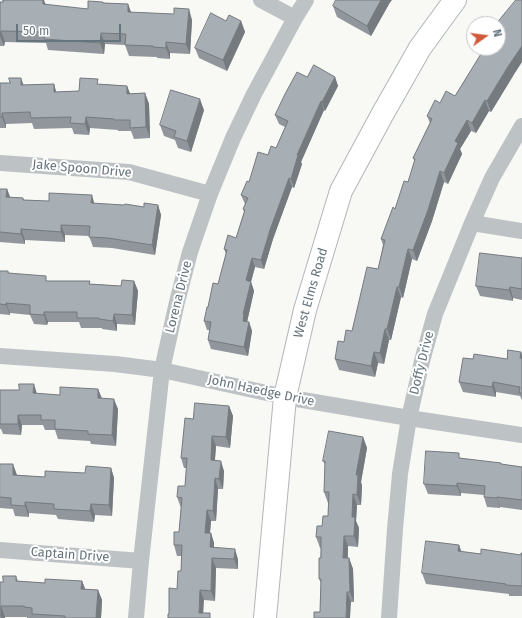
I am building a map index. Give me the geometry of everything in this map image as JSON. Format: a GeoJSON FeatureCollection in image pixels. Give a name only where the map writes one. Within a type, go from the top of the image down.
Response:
{"type":"FeatureCollection","features":[{"type":"Feature","properties":{"kind":"main road","name":"West Elms Road"},"geometry":{"type":"LineString","coordinates":[[265,618],[285,397],[305,310],[341,191],[420,48],[455,0]]}},
{"type":"Feature","properties":{"kind":"street"},"geometry":{"type":"LineString","coordinates":[[261,0],[295,18]]}},
{"type":"Feature","properties":{"kind":"street","name":"Lorena Drive"},"geometry":{"type":"LineString","coordinates":[[136,618],[162,370],[178,295],[190,252],[210,194],[233,138],[254,94],[306,0]]}},
{"type":"Feature","properties":{"kind":"street","name":"Doffy Drive"},"geometry":{"type":"LineString","coordinates":[[392,618],[394,529],[400,474],[409,418],[422,361],[435,314],[472,223],[492,178],[522,126]]}},
{"type":"Feature","properties":{"kind":"street","name":"Jake Spoon Drive"},"geometry":{"type":"LineString","coordinates":[[0,163],[130,172],[210,194]]}},
{"type":"Feature","properties":{"kind":"street"},"geometry":{"type":"LineString","coordinates":[[472,223],[522,230]]}},
{"type":"Feature","properties":{"kind":"street","name":"John Haedge Drive"},"geometry":{"type":"LineString","coordinates":[[0,356],[115,364],[162,370],[285,397],[522,435]]}},
{"type":"Feature","properties":{"kind":"street","name":"Captain Drive"},"geometry":{"type":"LineString","coordinates":[[0,550],[141,560]]}},
{"type":"Feature","properties":{"kind":"building"},"geometry":{"type":"Polygon","coordinates":[[[3,0],[43,0],[43,4],[88,9],[88,1],[128,4],[128,12],[174,14],[174,8],[189,9],[186,44],[166,42],[166,48],[125,45],[126,34],[101,33],[100,43],[44,39],[45,32],[1,31],[0,36],[0,2],[3,2],[3,0]]]}},
{"type":"Feature","properties":{"kind":"building"},"geometry":{"type":"Polygon","coordinates":[[[336,0],[381,0],[367,26],[333,6],[336,0]]]}},
{"type":"Feature","properties":{"kind":"building"},"geometry":{"type":"Polygon","coordinates":[[[516,0],[522,0],[522,46],[487,101],[485,100],[472,123],[467,120],[455,141],[458,143],[444,173],[440,171],[428,210],[413,250],[408,249],[387,329],[385,329],[380,353],[374,352],[371,366],[335,359],[338,341],[344,342],[346,330],[352,331],[367,267],[378,269],[385,240],[381,239],[393,207],[395,209],[404,181],[408,182],[415,159],[413,158],[432,119],[427,116],[435,100],[440,103],[446,91],[455,96],[480,56],[506,56],[506,16],[503,16],[516,0]]]}},
{"type":"Feature","properties":{"kind":"building"},"geometry":{"type":"Polygon","coordinates":[[[211,13],[226,21],[229,15],[241,21],[223,60],[195,48],[211,13]]]}},
{"type":"Feature","properties":{"kind":"building"},"geometry":{"type":"Polygon","coordinates":[[[314,65],[335,77],[322,102],[321,101],[297,155],[291,179],[289,178],[261,260],[252,258],[246,280],[251,282],[243,314],[243,321],[249,322],[244,347],[208,340],[211,322],[204,321],[207,307],[213,283],[218,284],[227,250],[224,249],[228,235],[236,238],[245,210],[243,209],[248,198],[241,195],[247,181],[249,182],[258,152],[268,155],[271,146],[276,148],[288,121],[275,115],[297,72],[307,77],[314,65]]]}},
{"type":"Feature","properties":{"kind":"building"},"geometry":{"type":"Polygon","coordinates":[[[9,78],[21,78],[21,85],[54,84],[54,92],[79,91],[80,78],[98,79],[97,84],[127,86],[127,94],[145,93],[146,127],[130,128],[130,120],[86,117],[85,124],[70,123],[71,117],[31,118],[30,112],[2,113],[2,117],[0,117],[0,83],[10,83],[9,78]]]}},
{"type":"Feature","properties":{"kind":"building"},"geometry":{"type":"Polygon","coordinates":[[[171,90],[200,99],[187,141],[174,137],[176,131],[160,125],[171,90]]]}},
{"type":"Feature","properties":{"kind":"building"},"geometry":{"type":"Polygon","coordinates":[[[0,189],[7,189],[6,197],[23,198],[23,200],[49,201],[49,193],[92,195],[91,203],[125,204],[144,207],[144,203],[158,205],[152,245],[108,238],[89,237],[90,226],[61,225],[61,232],[21,229],[21,234],[0,232],[0,189]]]}},
{"type":"Feature","properties":{"kind":"building"},"geometry":{"type":"Polygon","coordinates":[[[480,253],[522,258],[522,289],[510,287],[509,290],[476,286],[480,253]]]}},
{"type":"Feature","properties":{"kind":"building"},"geometry":{"type":"Polygon","coordinates":[[[0,271],[46,276],[46,281],[90,281],[89,284],[121,286],[122,280],[134,281],[132,315],[114,314],[113,321],[99,318],[77,318],[77,312],[44,312],[44,315],[30,314],[30,305],[0,304],[0,271]]]}},
{"type":"Feature","properties":{"kind":"building"},"geometry":{"type":"Polygon","coordinates":[[[508,350],[521,352],[522,393],[519,393],[520,387],[493,382],[492,387],[459,382],[463,358],[473,359],[474,354],[507,359],[508,350]]]}},
{"type":"Feature","properties":{"kind":"building"},"geometry":{"type":"Polygon","coordinates":[[[19,384],[34,384],[33,393],[60,395],[60,387],[98,389],[98,398],[114,399],[112,435],[88,434],[88,431],[55,429],[55,420],[41,420],[41,415],[18,415],[18,424],[0,424],[0,390],[19,390],[19,384]]]}},
{"type":"Feature","properties":{"kind":"building"},"geometry":{"type":"Polygon","coordinates":[[[195,403],[229,406],[226,437],[212,436],[211,460],[221,461],[219,479],[215,478],[213,511],[207,510],[205,533],[211,533],[210,547],[235,549],[234,559],[212,558],[211,591],[200,590],[199,613],[210,613],[210,618],[168,618],[169,588],[177,589],[178,571],[181,571],[182,545],[174,545],[174,532],[179,532],[182,498],[177,497],[178,486],[185,486],[187,458],[181,458],[185,418],[193,419],[195,403]]]}},
{"type":"Feature","properties":{"kind":"building"},"geometry":{"type":"Polygon","coordinates":[[[329,431],[363,437],[356,475],[358,475],[357,495],[353,494],[352,517],[355,517],[354,536],[344,536],[343,558],[349,558],[350,592],[347,592],[346,618],[314,618],[314,612],[320,612],[321,579],[319,579],[319,558],[321,558],[321,537],[316,537],[317,526],[322,526],[323,516],[328,516],[329,492],[324,492],[325,461],[323,461],[329,431]]]}},
{"type":"Feature","properties":{"kind":"building"},"geometry":{"type":"Polygon","coordinates":[[[426,451],[459,453],[459,458],[522,467],[522,500],[484,497],[485,486],[457,483],[457,486],[424,484],[426,451]]]}},
{"type":"Feature","properties":{"kind":"building"},"geometry":{"type":"Polygon","coordinates":[[[0,464],[13,464],[13,475],[45,477],[45,471],[85,473],[86,466],[111,468],[109,505],[91,504],[90,511],[54,509],[54,504],[25,502],[25,506],[11,505],[11,498],[0,497],[0,464]]]}},
{"type":"Feature","properties":{"kind":"building"},"geometry":{"type":"Polygon","coordinates":[[[426,541],[459,545],[458,551],[481,554],[481,549],[521,555],[522,553],[522,586],[422,573],[426,541]]]}},
{"type":"Feature","properties":{"kind":"building"},"geometry":{"type":"Polygon","coordinates":[[[3,576],[16,576],[16,581],[45,583],[45,579],[82,581],[81,589],[98,590],[96,618],[65,618],[65,616],[32,614],[32,608],[24,606],[1,606],[0,616],[0,582],[3,582],[3,576]]]}}]}
